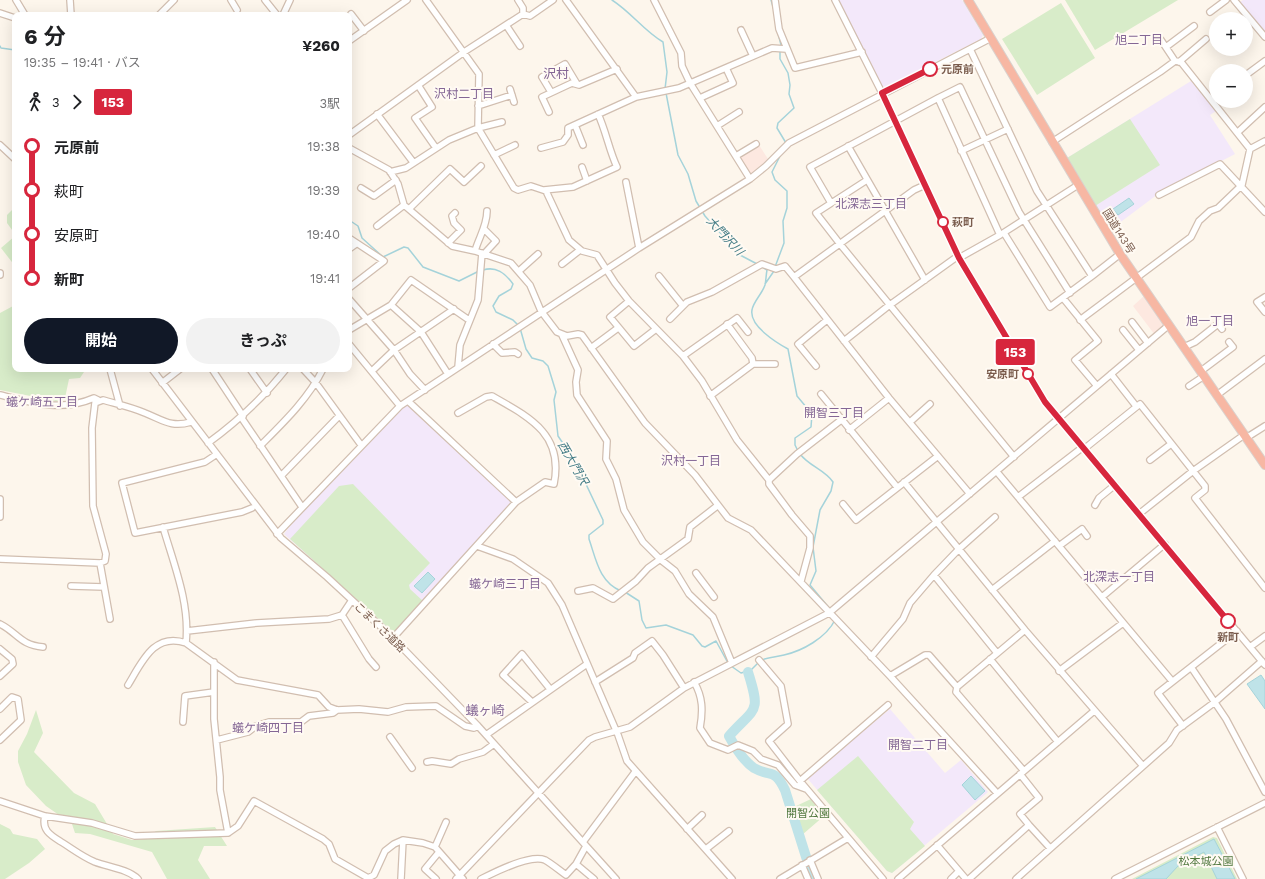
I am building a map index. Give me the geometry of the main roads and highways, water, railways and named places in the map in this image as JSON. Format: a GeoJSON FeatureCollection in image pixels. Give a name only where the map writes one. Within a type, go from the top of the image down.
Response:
{"type":"FeatureCollection","features":[{"type":"Feature","properties":{"kind":"highway","name":"国道143号"},"geometry":{"type":"LineString","coordinates":[[968,0],[1120,254],[1265,465]]}},
{"type":"Feature","properties":{"kind":"water"},"geometry":{"type":"Polygon","coordinates":[[[1129,198],[1134,204],[1118,215],[1113,209],[1129,198]]]}},
{"type":"Feature","properties":{"kind":"water"},"geometry":{"type":"Polygon","coordinates":[[[428,572],[435,579],[422,593],[414,586],[428,572]]]}},
{"type":"Feature","properties":{"kind":"water"},"geometry":{"type":"Polygon","coordinates":[[[1261,675],[1265,681],[1265,709],[1247,684],[1261,675]]]}},
{"type":"Feature","properties":{"kind":"water"},"geometry":{"type":"Polygon","coordinates":[[[971,776],[985,791],[975,800],[962,785],[971,776]]]}},
{"type":"Feature","properties":{"kind":"water"},"geometry":{"type":"Polygon","coordinates":[[[1214,839],[1235,879],[1217,879],[1204,852],[1178,866],[1166,879],[1136,879],[1214,839]]]}},
{"type":"Feature","properties":{"kind":"waterway","name":"大門沢川"},"geometry":{"type":"LineString","coordinates":[[612,0],[656,38],[663,42],[667,72],[665,89]]}},
{"type":"Feature","properties":{"kind":"waterway"},"geometry":{"type":"LineString","coordinates":[[771,0],[774,10]]}},
{"type":"Feature","properties":{"kind":"waterway"},"geometry":{"type":"LineString","coordinates":[[778,33],[781,45]]}},
{"type":"Feature","properties":{"kind":"waterway","name":"西大門沢"},"geometry":{"type":"LineString","coordinates":[[0,46],[1,48],[12,50]]}},
{"type":"Feature","properties":{"kind":"waterway"},"geometry":{"type":"LineString","coordinates":[[780,50],[780,59],[788,73],[790,85],[789,94],[794,108],[778,123],[777,128],[786,143]]}},
{"type":"Feature","properties":{"kind":"waterway","name":"大門沢川"},"geometry":{"type":"LineString","coordinates":[[666,93],[678,155],[688,174],[696,201],[705,216],[740,255],[759,265]]}},
{"type":"Feature","properties":{"kind":"waterway"},"geometry":{"type":"LineString","coordinates":[[775,267],[784,243],[783,221],[787,208],[787,191],[775,180],[772,172],[780,156]]}},
{"type":"Feature","properties":{"kind":"waterway","name":"西大門沢"},"geometry":{"type":"LineString","coordinates":[[352,222],[358,226],[362,238],[383,257],[404,247],[408,248],[423,267],[459,281],[479,271]]}},
{"type":"Feature","properties":{"kind":"waterway","name":"大門沢川"},"geometry":{"type":"LineString","coordinates":[[762,267],[767,270],[764,288],[753,307],[752,316],[759,328],[777,343],[788,349],[797,396],[812,414],[811,427],[795,438],[795,445],[798,451]]}},
{"type":"Feature","properties":{"kind":"waterway","name":"西大門沢"},"geometry":{"type":"LineString","coordinates":[[483,270],[492,269],[500,271],[513,284],[511,289],[499,296],[493,306],[496,312],[513,320],[518,325]]}},
{"type":"Feature","properties":{"kind":"waterway","name":"大門沢川"},"geometry":{"type":"LineString","coordinates":[[765,284],[774,271]]}},
{"type":"Feature","properties":{"kind":"waterway","name":"西大門沢"},"geometry":{"type":"LineString","coordinates":[[520,328],[526,349],[532,358],[543,361],[548,366],[556,392],[554,400],[558,436],[575,461],[603,520],[603,524],[589,535],[596,562],[603,576],[608,582],[621,591]]}},
{"type":"Feature","properties":{"kind":"waterway","name":"大門沢川"},"geometry":{"type":"LineString","coordinates":[[800,454],[808,462],[826,474],[833,482],[831,491],[820,510],[813,547],[816,571],[810,585],[830,609]]}},
{"type":"Feature","properties":{"kind":"waterway","name":"西大門沢"},"geometry":{"type":"LineString","coordinates":[[625,592],[639,601],[642,620],[646,628],[666,625],[693,635],[702,646],[705,647],[716,641],[728,663]]}},
{"type":"Feature","properties":{"kind":"waterway","name":"大門沢川"},"geometry":{"type":"LineString","coordinates":[[762,660],[781,656],[806,647],[820,638],[831,627],[835,620]]}},
{"type":"Feature","properties":{"kind":"waterway","name":"大門沢川"},"geometry":{"type":"LineString","coordinates":[[731,666],[741,673],[751,670],[759,662]]}},
{"type":"Feature","properties":{"kind":"waterway","name":"大門沢川"},"geometry":{"type":"LineString","coordinates":[[748,672],[754,696],[754,708],[729,736],[746,762],[760,771],[772,774],[778,778],[781,783],[785,790],[813,879]]}},
{"type":"Feature","properties":{"kind":"place","name":"元原前"},"geometry":{"type":"Point","coordinates":[930,69]}},
{"type":"Feature","properties":{"kind":"place","name":"萩町"},"geometry":{"type":"Point","coordinates":[943,222]}},
{"type":"Feature","properties":{"kind":"place","name":"安原町"},"geometry":{"type":"Point","coordinates":[1028,374]}},
{"type":"Feature","properties":{"kind":"place","name":"新町"},"geometry":{"type":"Point","coordinates":[1228,621]}},
{"type":"Feature","properties":{"kind":"district","name":"旭二丁目"},"geometry":{"type":"Point","coordinates":[1139,40]}},
{"type":"Feature","properties":{"kind":"district","name":"沢村"},"geometry":{"type":"Point","coordinates":[556,73]}},
{"type":"Feature","properties":{"kind":"district","name":"沢村二丁目"},"geometry":{"type":"Point","coordinates":[464,94]}},
{"type":"Feature","properties":{"kind":"district","name":"北深志三丁目"},"geometry":{"type":"Point","coordinates":[871,204]}},
{"type":"Feature","properties":{"kind":"district","name":"旭一丁目"},"geometry":{"type":"Point","coordinates":[1210,321]}},
{"type":"Feature","properties":{"kind":"district","name":"蟻ケ崎五丁目"},"geometry":{"type":"Point","coordinates":[42,402]}},
{"type":"Feature","properties":{"kind":"district","name":"開智三丁目"},"geometry":{"type":"Point","coordinates":[834,413]}},
{"type":"Feature","properties":{"kind":"district","name":"沢村一丁目"},"geometry":{"type":"Point","coordinates":[691,461]}},
{"type":"Feature","properties":{"kind":"district","name":"北深志一丁目"},"geometry":{"type":"Point","coordinates":[1119,577]}},
{"type":"Feature","properties":{"kind":"district","name":"蟻ケ崎三丁目"},"geometry":{"type":"Point","coordinates":[505,584]}},
{"type":"Feature","properties":{"kind":"district","name":"蟻ヶ崎"},"geometry":{"type":"Point","coordinates":[485,710]}},
{"type":"Feature","properties":{"kind":"district","name":"蟻ケ崎四丁目"},"geometry":{"type":"Point","coordinates":[268,728]}},
{"type":"Feature","properties":{"kind":"district","name":"開智二丁目"},"geometry":{"type":"Point","coordinates":[918,745]}},
{"type":"Feature","properties":{"kind":"park label","name":"開智公園"},"geometry":{"type":"Point","coordinates":[808,813]}},
{"type":"Feature","properties":{"kind":"park label","name":"松本城公園"},"geometry":{"type":"Point","coordinates":[1206,861]}}]}
